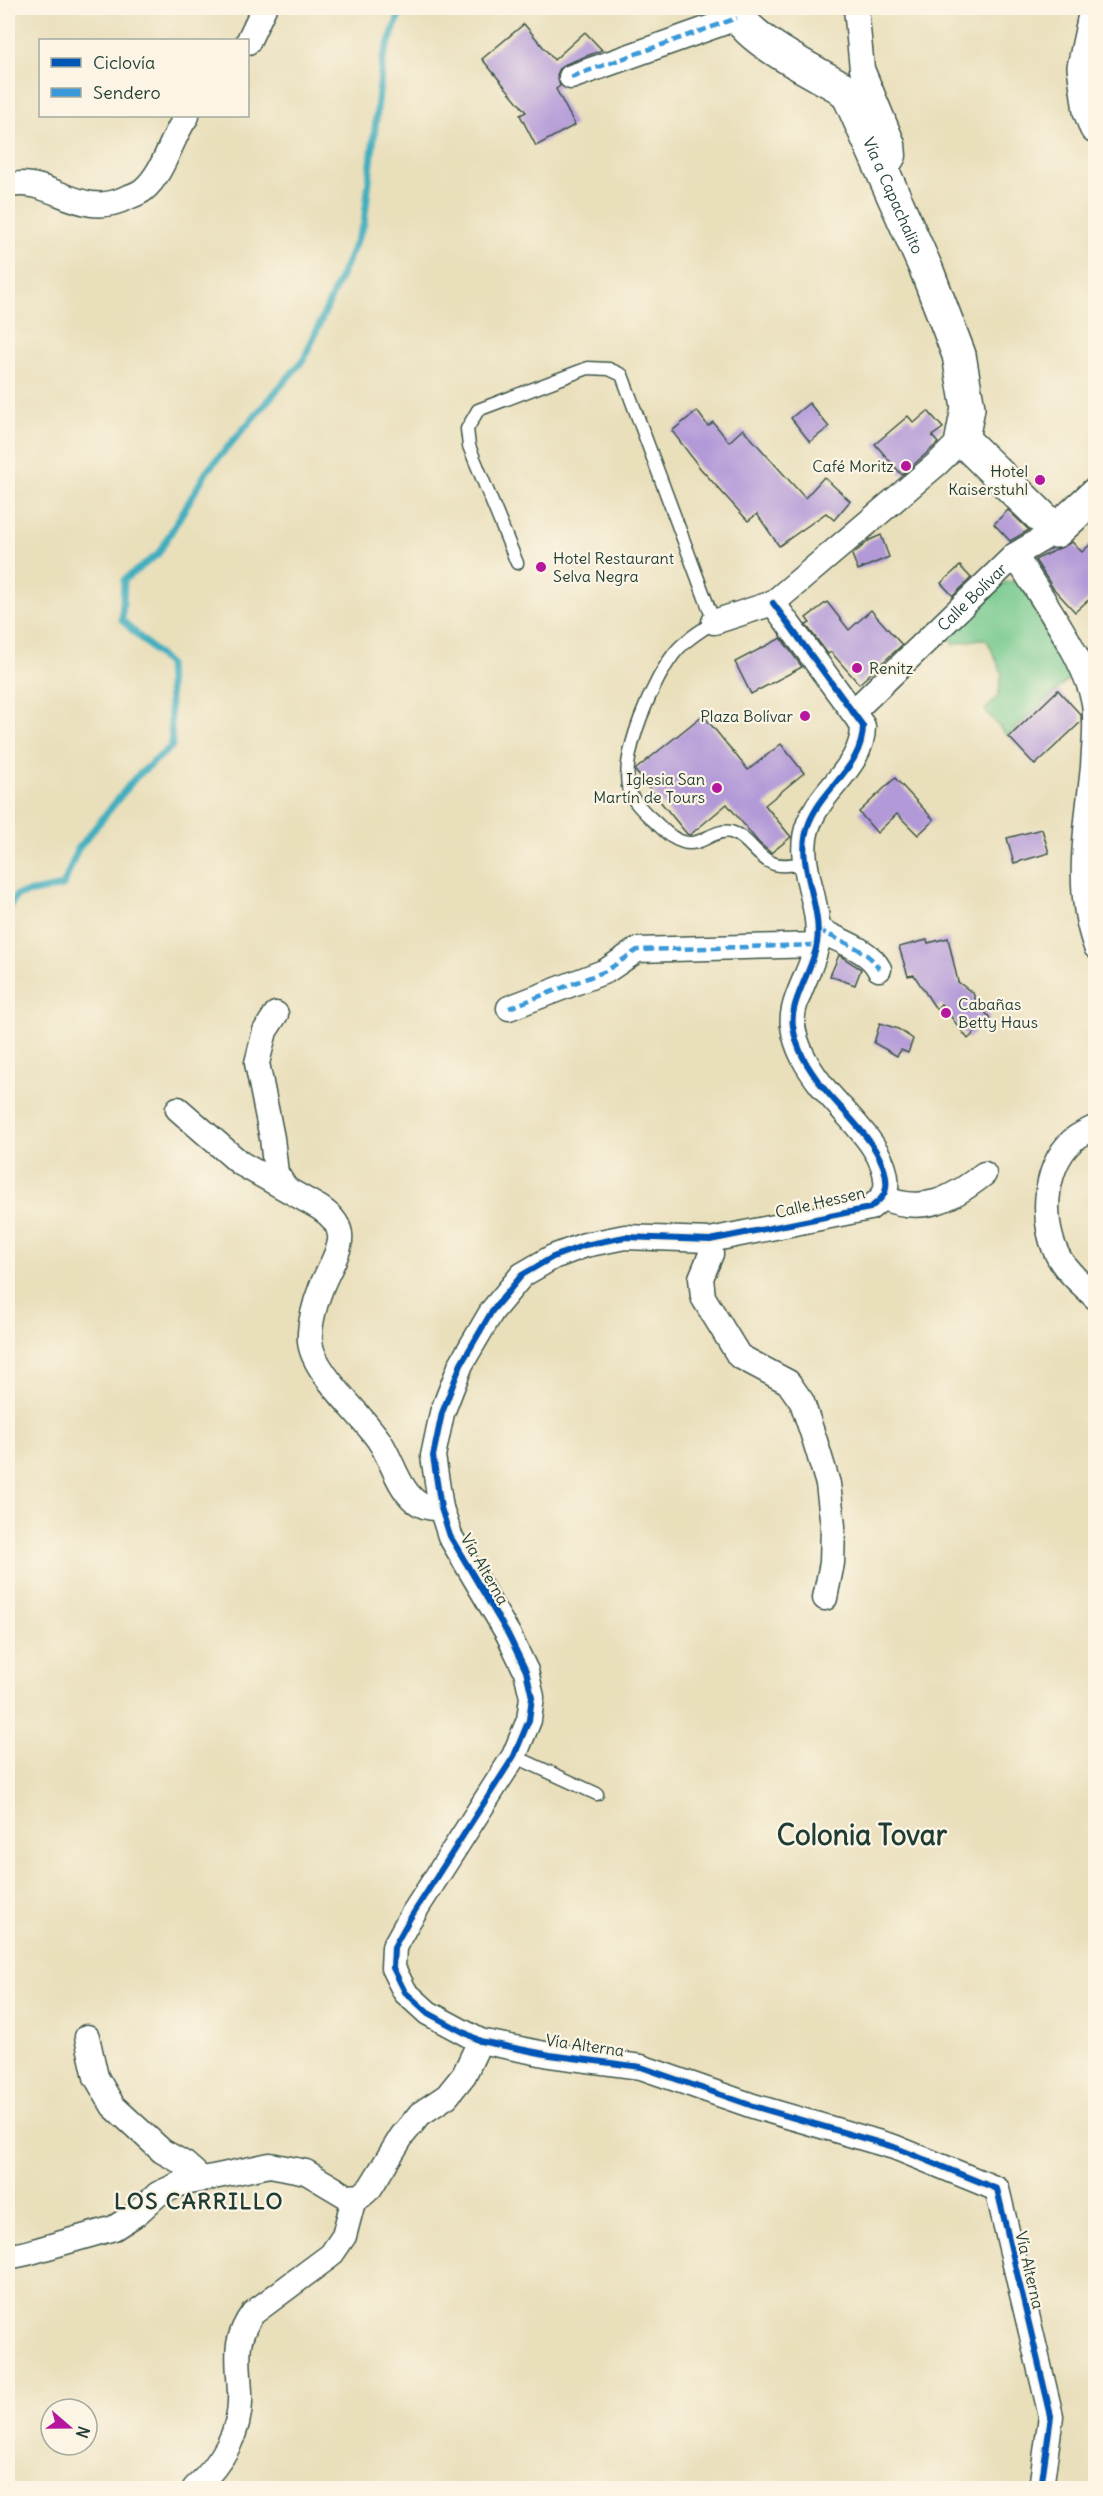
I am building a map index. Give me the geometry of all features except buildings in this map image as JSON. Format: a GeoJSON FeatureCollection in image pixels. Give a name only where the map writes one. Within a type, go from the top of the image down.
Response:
{"type":"FeatureCollection","features":[{"type":"Feature","properties":{"kind":"street"},"geometry":{"type":"LineString","coordinates":[[249,40],[264,8]]}},
{"type":"Feature","properties":{"kind":"street"},"geometry":{"type":"LineString","coordinates":[[855,8],[862,69],[893,144],[894,156],[884,173]]}},
{"type":"Feature","properties":{"kind":"street"},"geometry":{"type":"LineString","coordinates":[[571,77],[735,13]]}},
{"type":"Feature","properties":{"kind":"street","name":"Vía a Capachalito"},"geometry":{"type":"LineString","coordinates":[[735,13],[757,37],[842,88],[850,98],[927,272],[959,356],[968,408],[962,439]]}},
{"type":"Feature","properties":{"kind":"street"},"geometry":{"type":"LineString","coordinates":[[1094,25],[1084,67],[1090,111],[1095,128]]}},
{"type":"Feature","properties":{"kind":"street"},"geometry":{"type":"LineString","coordinates":[[8,186],[18,183],[36,187],[97,207],[121,201],[143,190],[168,156],[186,117]]}},
{"type":"Feature","properties":{"kind":"street"},"geometry":{"type":"LineString","coordinates":[[714,622],[773,603],[938,463],[962,439],[1056,531]]}},
{"type":"Feature","properties":{"kind":"street","name":"Calle Bolívar"},"geometry":{"type":"LineString","coordinates":[[854,711],[1015,555],[1056,531],[1095,494]]}},
{"type":"Feature","properties":{"kind":"street"},"geometry":{"type":"LineString","coordinates":[[1015,555],[1089,667],[1095,717],[1083,865],[1086,911],[1095,947]]}},
{"type":"Feature","properties":{"kind":"street"},"geometry":{"type":"LineString","coordinates":[[773,603],[854,711]]}},
{"type":"Feature","properties":{"kind":"street","name":"Calle Hessen"},"geometry":{"type":"LineString","coordinates":[[441,1508],[433,1456],[442,1413],[461,1364],[492,1311],[522,1275],[553,1257],[585,1245],[626,1237],[710,1239],[870,1208],[883,1198],[886,1188],[885,1173],[879,1157],[854,1121],[822,1087],[797,1047],[792,1023],[818,937],[815,899],[807,876],[804,842],[809,822],[857,756],[863,740],[863,726],[854,711]]}},
{"type":"Feature","properties":{"kind":"street"},"geometry":{"type":"LineString","coordinates":[[509,1008],[606,971],[637,950],[818,937],[865,953],[874,960],[879,969]]}},
{"type":"Feature","properties":{"kind":"street"},"geometry":{"type":"LineString","coordinates":[[276,1014],[266,1031],[257,1063],[272,1138],[276,1173],[285,1187]]}},
{"type":"Feature","properties":{"kind":"street"},"geometry":{"type":"LineString","coordinates":[[178,1109],[257,1175],[285,1187],[333,1216],[340,1233],[338,1252],[321,1288],[313,1318],[310,1342],[318,1366],[381,1443],[404,1487],[416,1501],[430,1509],[441,1508]]}},
{"type":"Feature","properties":{"kind":"street"},"geometry":{"type":"LineString","coordinates":[[1095,1127],[1072,1140],[1056,1165],[1049,1193],[1047,1227],[1061,1262],[1095,1298]]}},
{"type":"Feature","properties":{"kind":"street"},"geometry":{"type":"LineString","coordinates":[[883,1198],[899,1204],[926,1205],[950,1197],[984,1174]]}},
{"type":"Feature","properties":{"kind":"street"},"geometry":{"type":"LineString","coordinates":[[710,1239],[711,1254],[701,1284],[707,1304],[739,1356],[788,1382],[802,1402],[828,1484],[833,1526],[832,1563],[825,1598]]}},
{"type":"Feature","properties":{"kind":"street","name":"Vía Alterna"},"geometry":{"type":"LineString","coordinates":[[441,1508],[450,1536],[508,1635],[526,1671],[532,1696],[529,1720],[514,1756],[394,1947],[393,1968],[405,1992],[428,2013],[480,2041],[550,2055],[641,2067],[753,2106],[894,2147],[997,2189],[1051,2416],[1041,2488]]}},
{"type":"Feature","properties":{"kind":"street"},"geometry":{"type":"LineString","coordinates":[[87,2037],[96,2077],[114,2106],[162,2151],[185,2164],[202,2179]]}},
{"type":"Feature","properties":{"kind":"street"},"geometry":{"type":"LineString","coordinates":[[8,2257],[114,2228],[136,2214],[158,2194],[180,2184],[270,2165],[306,2172],[320,2178],[342,2195],[354,2198],[361,2196],[370,2188],[402,2136],[420,2114],[447,2096],[464,2075],[480,2041]]}},
{"type":"Feature","properties":{"kind":"street"},"geometry":{"type":"LineString","coordinates":[[195,2488],[226,2450],[237,2425],[240,2394],[238,2346],[246,2323],[253,2313],[331,2255],[344,2236],[354,2198]]}},
{"type":"Feature","properties":{"kind":"lane"},"geometry":{"type":"LineString","coordinates":[[517,563],[469,446],[467,429],[478,410],[588,368],[609,369],[622,375],[714,622],[678,649],[661,672],[642,712],[631,752],[628,776],[630,793],[645,813],[669,836],[684,843],[696,843],[724,831],[733,833],[750,843],[770,862],[779,865],[806,863]]}},
{"type":"Feature","properties":{"kind":"lane"},"geometry":{"type":"LineString","coordinates":[[514,1756],[597,1794]]}},
{"type":"Feature","properties":{"kind":"green space"},"geometry":{"type":"Polygon","coordinates":[[[1015,581],[1022,583],[1025,588],[1072,676],[1007,736],[985,710],[998,696],[1002,673],[987,640],[980,639],[953,644],[950,635],[1002,583],[1015,581]]]}},
{"type":"Feature","properties":{"kind":"waterway"},"geometry":{"type":"LineString","coordinates":[[8,909],[17,895],[63,886],[78,849],[135,778],[172,746],[168,664],[122,620],[124,580],[158,554],[207,471],[304,359],[364,224],[383,58],[402,8]]}},
{"type":"Feature","properties":{"kind":"marked path"},"geometry":{"type":"LineString","coordinates":[[571,77],[737,18]]}},
{"type":"Feature","properties":{"kind":"marked path"},"geometry":{"type":"LineString","coordinates":[[818,929],[860,950],[879,969]]}},
{"type":"Feature","properties":{"kind":"marked path"},"geometry":{"type":"LineString","coordinates":[[509,1008],[606,971],[637,950],[817,945]]}},
{"type":"Feature","properties":{"kind":"cycle path"},"geometry":{"type":"LineString","coordinates":[[773,603],[863,726],[857,753],[815,810],[805,838],[806,868],[818,928],[815,953],[798,996],[793,1026],[803,1058],[812,1072],[873,1147],[886,1174],[886,1188],[884,1194],[870,1208],[710,1240],[625,1237],[585,1245],[553,1257],[522,1275],[492,1311],[461,1364],[442,1413],[433,1456],[441,1508],[450,1536],[508,1634],[526,1671],[532,1697],[529,1720],[514,1756],[394,1947],[393,1968],[405,1992],[428,2013],[480,2041],[550,2055],[641,2067],[753,2106],[894,2147],[997,2189],[1051,2416],[1041,2488]]}},
{"type":"Feature","properties":{"kind":"place","name":"Café Moritz"},"geometry":{"type":"Point","coordinates":[906,466]}},
{"type":"Feature","properties":{"kind":"place","name":"Hotel Kaiserstuhl"},"geometry":{"type":"Point","coordinates":[1040,480]}},
{"type":"Feature","properties":{"kind":"place","name":"Hotel Restaurant Selva Negra"},"geometry":{"type":"Point","coordinates":[541,567]}},
{"type":"Feature","properties":{"kind":"place","name":"Renitz"},"geometry":{"type":"Point","coordinates":[857,668]}},
{"type":"Feature","properties":{"kind":"place","name":"Plaza Bolívar"},"geometry":{"type":"Point","coordinates":[805,716]}},
{"type":"Feature","properties":{"kind":"place","name":"Iglesia San Martín de Tours"},"geometry":{"type":"Point","coordinates":[717,788]}},
{"type":"Feature","properties":{"kind":"place","name":"Cabañas Betty Haus"},"geometry":{"type":"Point","coordinates":[946,1013]}},
{"type":"Feature","properties":{"kind":"district","name":"Colonia Tovar"},"geometry":{"type":"Point","coordinates":[862,1835]}},
{"type":"Feature","properties":{"kind":"district","name":"LOS CARRILLO"},"geometry":{"type":"Point","coordinates":[199,2201]}}]}
